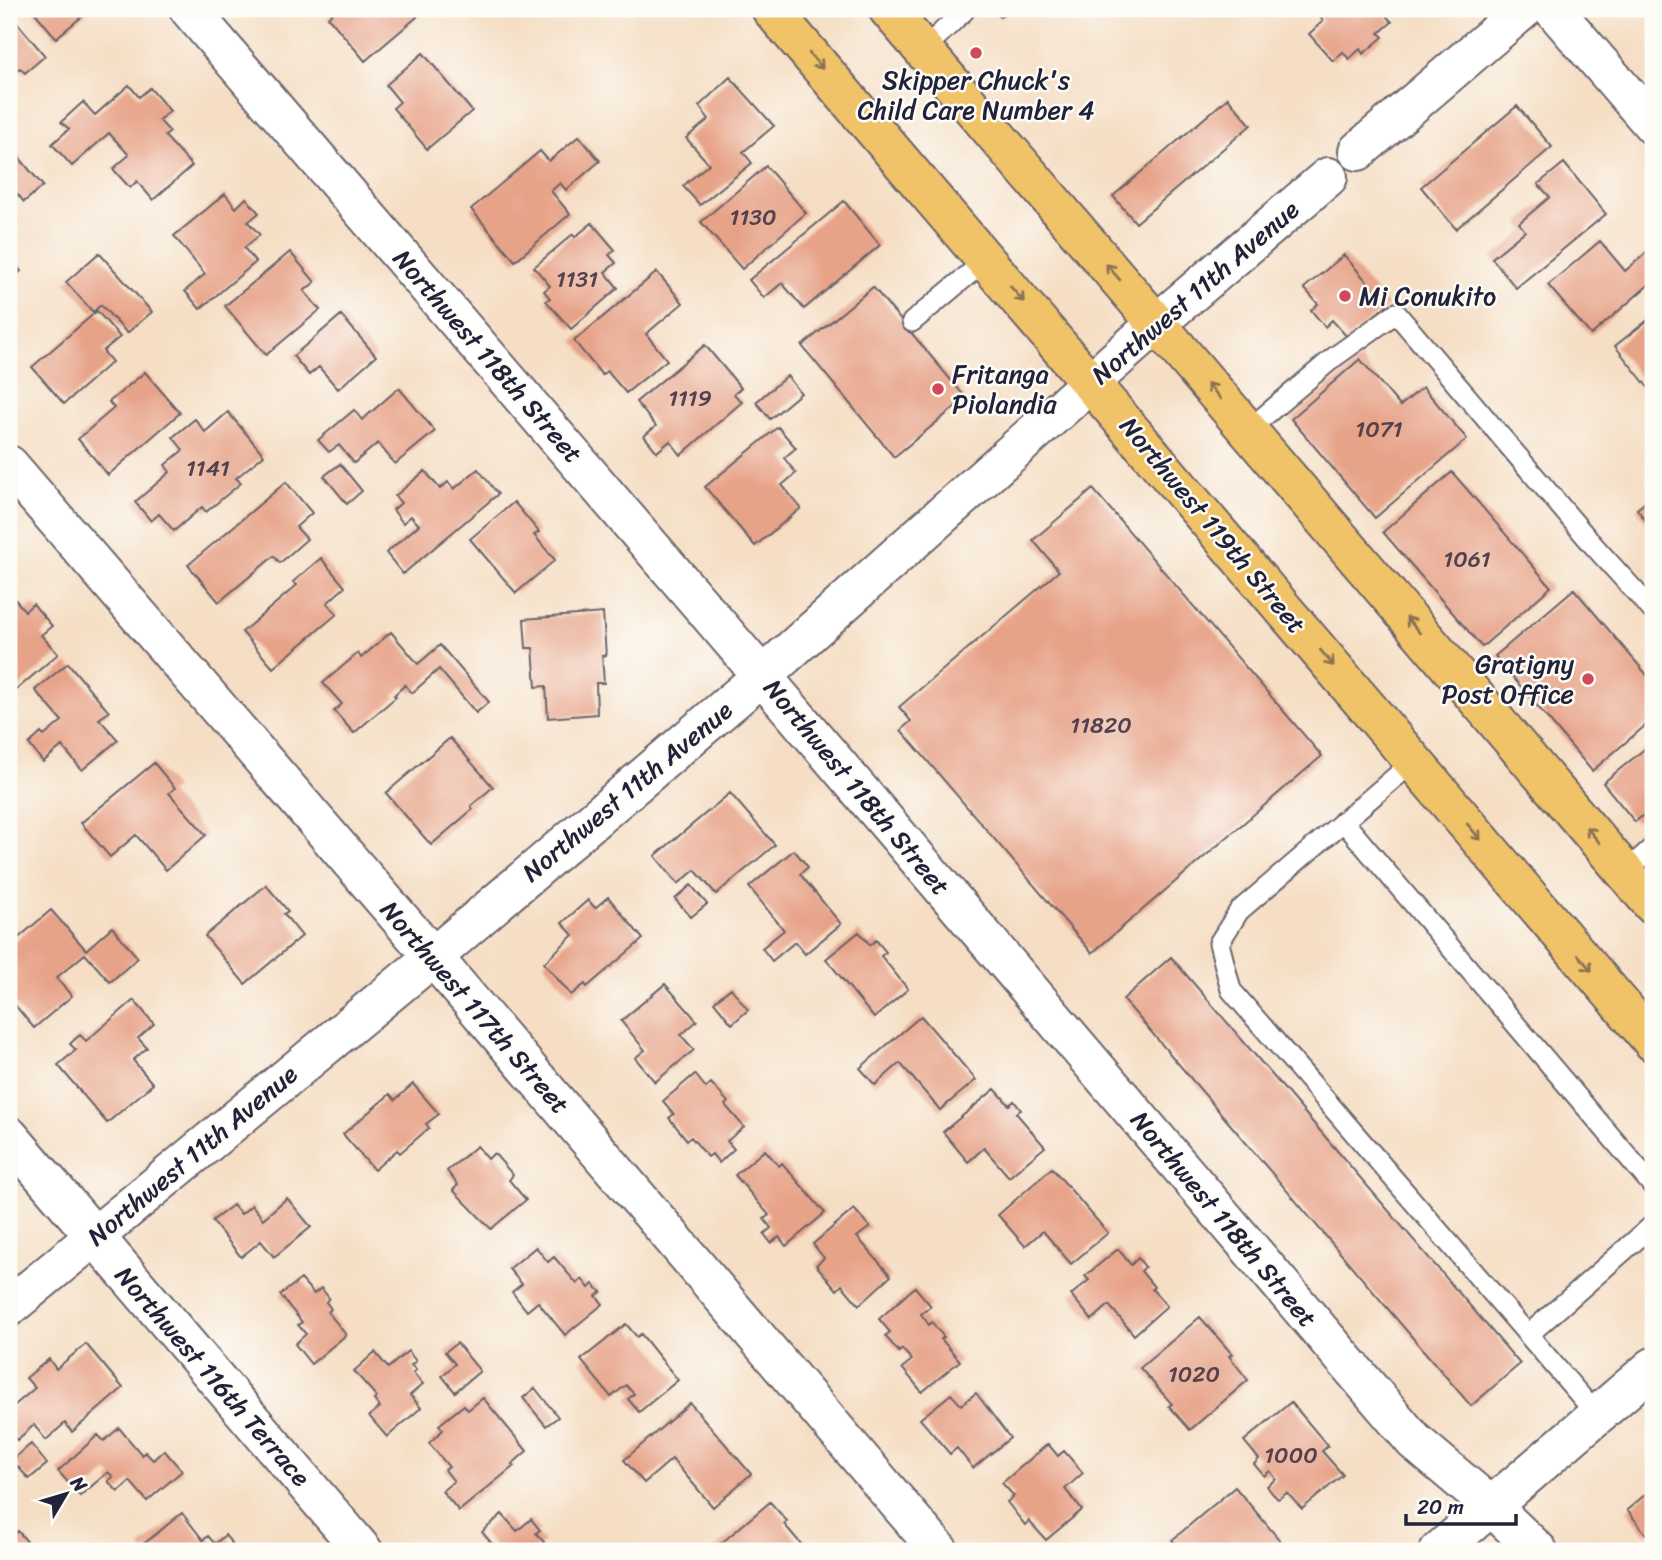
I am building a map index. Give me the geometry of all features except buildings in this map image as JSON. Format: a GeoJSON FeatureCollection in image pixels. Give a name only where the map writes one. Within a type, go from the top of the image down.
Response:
{"type":"FeatureCollection","features":[{"type":"Feature","properties":{"kind":"highway","name":"Northwest 119th Street"},"geometry":{"type":"LineString","coordinates":[[771,9],[1653,1042]]}},
{"type":"Feature","properties":{"kind":"highway"},"geometry":{"type":"LineString","coordinates":[[888,9],[1653,905]]}},
{"type":"Feature","properties":{"kind":"street","name":"Northwest 118th Street"},"geometry":{"type":"LineString","coordinates":[[189,9],[1414,1441],[1492,1507],[1538,1551]]}},
{"type":"Feature","properties":{"kind":"street"},"geometry":{"type":"LineString","coordinates":[[1358,151],[1524,9]]}},
{"type":"Feature","properties":{"kind":"street"},"geometry":{"type":"LineString","coordinates":[[1553,9],[1653,125]]}},
{"type":"Feature","properties":{"kind":"street","name":"Northwest 11th Avenue"},"geometry":{"type":"LineString","coordinates":[[9,1307],[433,957],[762,676],[1157,324],[1328,177]]}},
{"type":"Feature","properties":{"kind":"street","name":"Northwest 117th Street"},"geometry":{"type":"LineString","coordinates":[[9,465],[939,1551]]}},
{"type":"Feature","properties":{"kind":"street","name":"Northwest 116th Terrace"},"geometry":{"type":"LineString","coordinates":[[9,1136],[363,1551]]}},
{"type":"Feature","properties":{"kind":"street"},"geometry":{"type":"LineString","coordinates":[[1439,1551],[1653,1367]]}},
{"type":"Feature","properties":{"kind":"lane"},"geometry":{"type":"LineString","coordinates":[[923,50],[964,11],[962,9]]}},
{"type":"Feature","properties":{"kind":"lane"},"geometry":{"type":"LineString","coordinates":[[912,322],[987,259]]}},
{"type":"Feature","properties":{"kind":"lane"},"geometry":{"type":"LineString","coordinates":[[1248,430],[1333,358],[1396,313],[1594,546],[1653,611]]}},
{"type":"Feature","properties":{"kind":"lane"},"geometry":{"type":"LineString","coordinates":[[1414,761],[1240,911],[1219,943],[1231,990],[1598,1416]]}},
{"type":"Feature","properties":{"kind":"lane"},"geometry":{"type":"LineString","coordinates":[[1343,821],[1653,1186]]}},
{"type":"Feature","properties":{"kind":"lane"},"geometry":{"type":"LineString","coordinates":[[1625,872],[1653,847]]}},
{"type":"Feature","properties":{"kind":"lane"},"geometry":{"type":"LineString","coordinates":[[1528,1335],[1653,1225]]}},
{"type":"Feature","properties":{"kind":"place","name":"Skipper Chuck's Child Care Number 4"},"geometry":{"type":"Point","coordinates":[976,53]}},
{"type":"Feature","properties":{"kind":"place","name":"Mi Conukito"},"geometry":{"type":"Point","coordinates":[1345,296]}},
{"type":"Feature","properties":{"kind":"place","name":"Fritanga Piolandia"},"geometry":{"type":"Point","coordinates":[938,389]}},
{"type":"Feature","properties":{"kind":"place","name":"Gratigny Post Office"},"geometry":{"type":"Point","coordinates":[1588,679]}}]}
